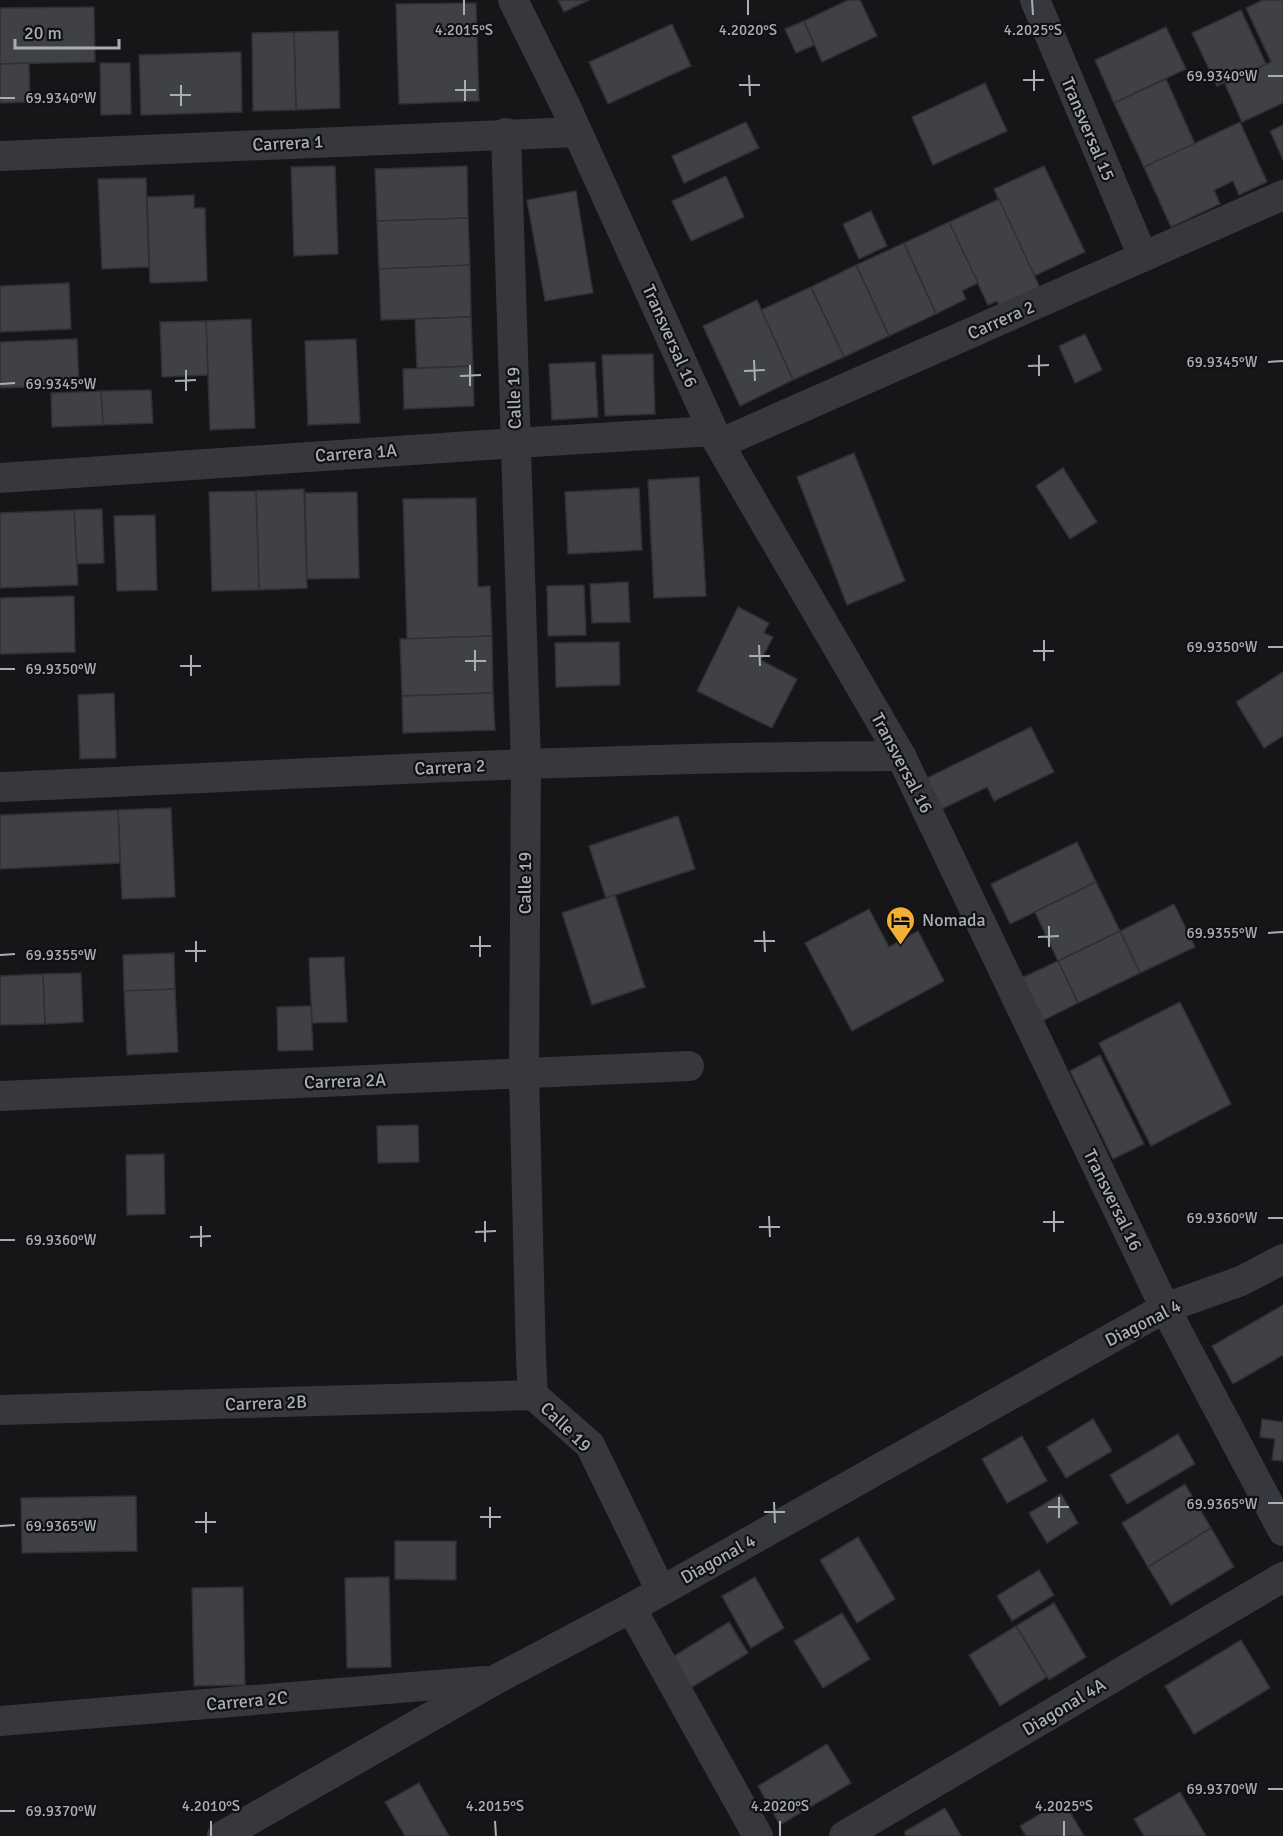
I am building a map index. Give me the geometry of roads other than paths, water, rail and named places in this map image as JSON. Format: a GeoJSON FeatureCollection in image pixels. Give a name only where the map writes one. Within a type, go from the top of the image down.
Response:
{"type":"FeatureCollection","features":[{"type":"Feature","properties":{"kind":"street","name":"Transversal 16"},"geometry":{"type":"LineString","coordinates":[[513,0],[577,132],[716,438],[901,756],[1165,1308],[1283,1530]]}},
{"type":"Feature","properties":{"kind":"street","name":"Transversal 15"},"geometry":{"type":"LineString","coordinates":[[1035,0],[1143,257]]}},
{"type":"Feature","properties":{"kind":"street","name":"Carrera 1"},"geometry":{"type":"LineString","coordinates":[[0,156],[506,133],[577,132]]}},
{"type":"Feature","properties":{"kind":"street","name":"Calle 19"},"geometry":{"type":"LineString","coordinates":[[506,133],[526,763],[525,1073],[533,1395],[590,1444],[661,1591]]}},
{"type":"Feature","properties":{"kind":"street","name":"Carrera 2"},"geometry":{"type":"LineString","coordinates":[[716,438],[1143,257],[1283,195]]}},
{"type":"Feature","properties":{"kind":"street","name":"Carrera 1A"},"geometry":{"type":"LineString","coordinates":[[0,478],[516,443],[716,438]]}},
{"type":"Feature","properties":{"kind":"street","name":"Carrera 2"},"geometry":{"type":"LineString","coordinates":[[0,787],[526,763],[783,756],[901,756]]}},
{"type":"Feature","properties":{"kind":"street","name":"Carrera 2A"},"geometry":{"type":"LineString","coordinates":[[0,1096],[689,1066]]}},
{"type":"Feature","properties":{"kind":"street","name":"Diagonal 4"},"geometry":{"type":"LineString","coordinates":[[222,1836],[495,1680],[631,1608],[1165,1308],[1241,1281],[1283,1259]]}},
{"type":"Feature","properties":{"kind":"street","name":"Carrera 2B"},"geometry":{"type":"LineString","coordinates":[[0,1410],[533,1395]]}},
{"type":"Feature","properties":{"kind":"street","name":"Diagonal 4A"},"geometry":{"type":"LineString","coordinates":[[844,1836],[1283,1577]]}},
{"type":"Feature","properties":{"kind":"street"},"geometry":{"type":"LineString","coordinates":[[631,1608],[758,1836]]}},
{"type":"Feature","properties":{"kind":"street","name":"Carrera 2C"},"geometry":{"type":"LineString","coordinates":[[0,1721],[495,1680]]}},
{"type":"Feature","properties":{"kind":"place","name":"Nomada"},"geometry":{"type":"Point","coordinates":[901,946]}}]}
